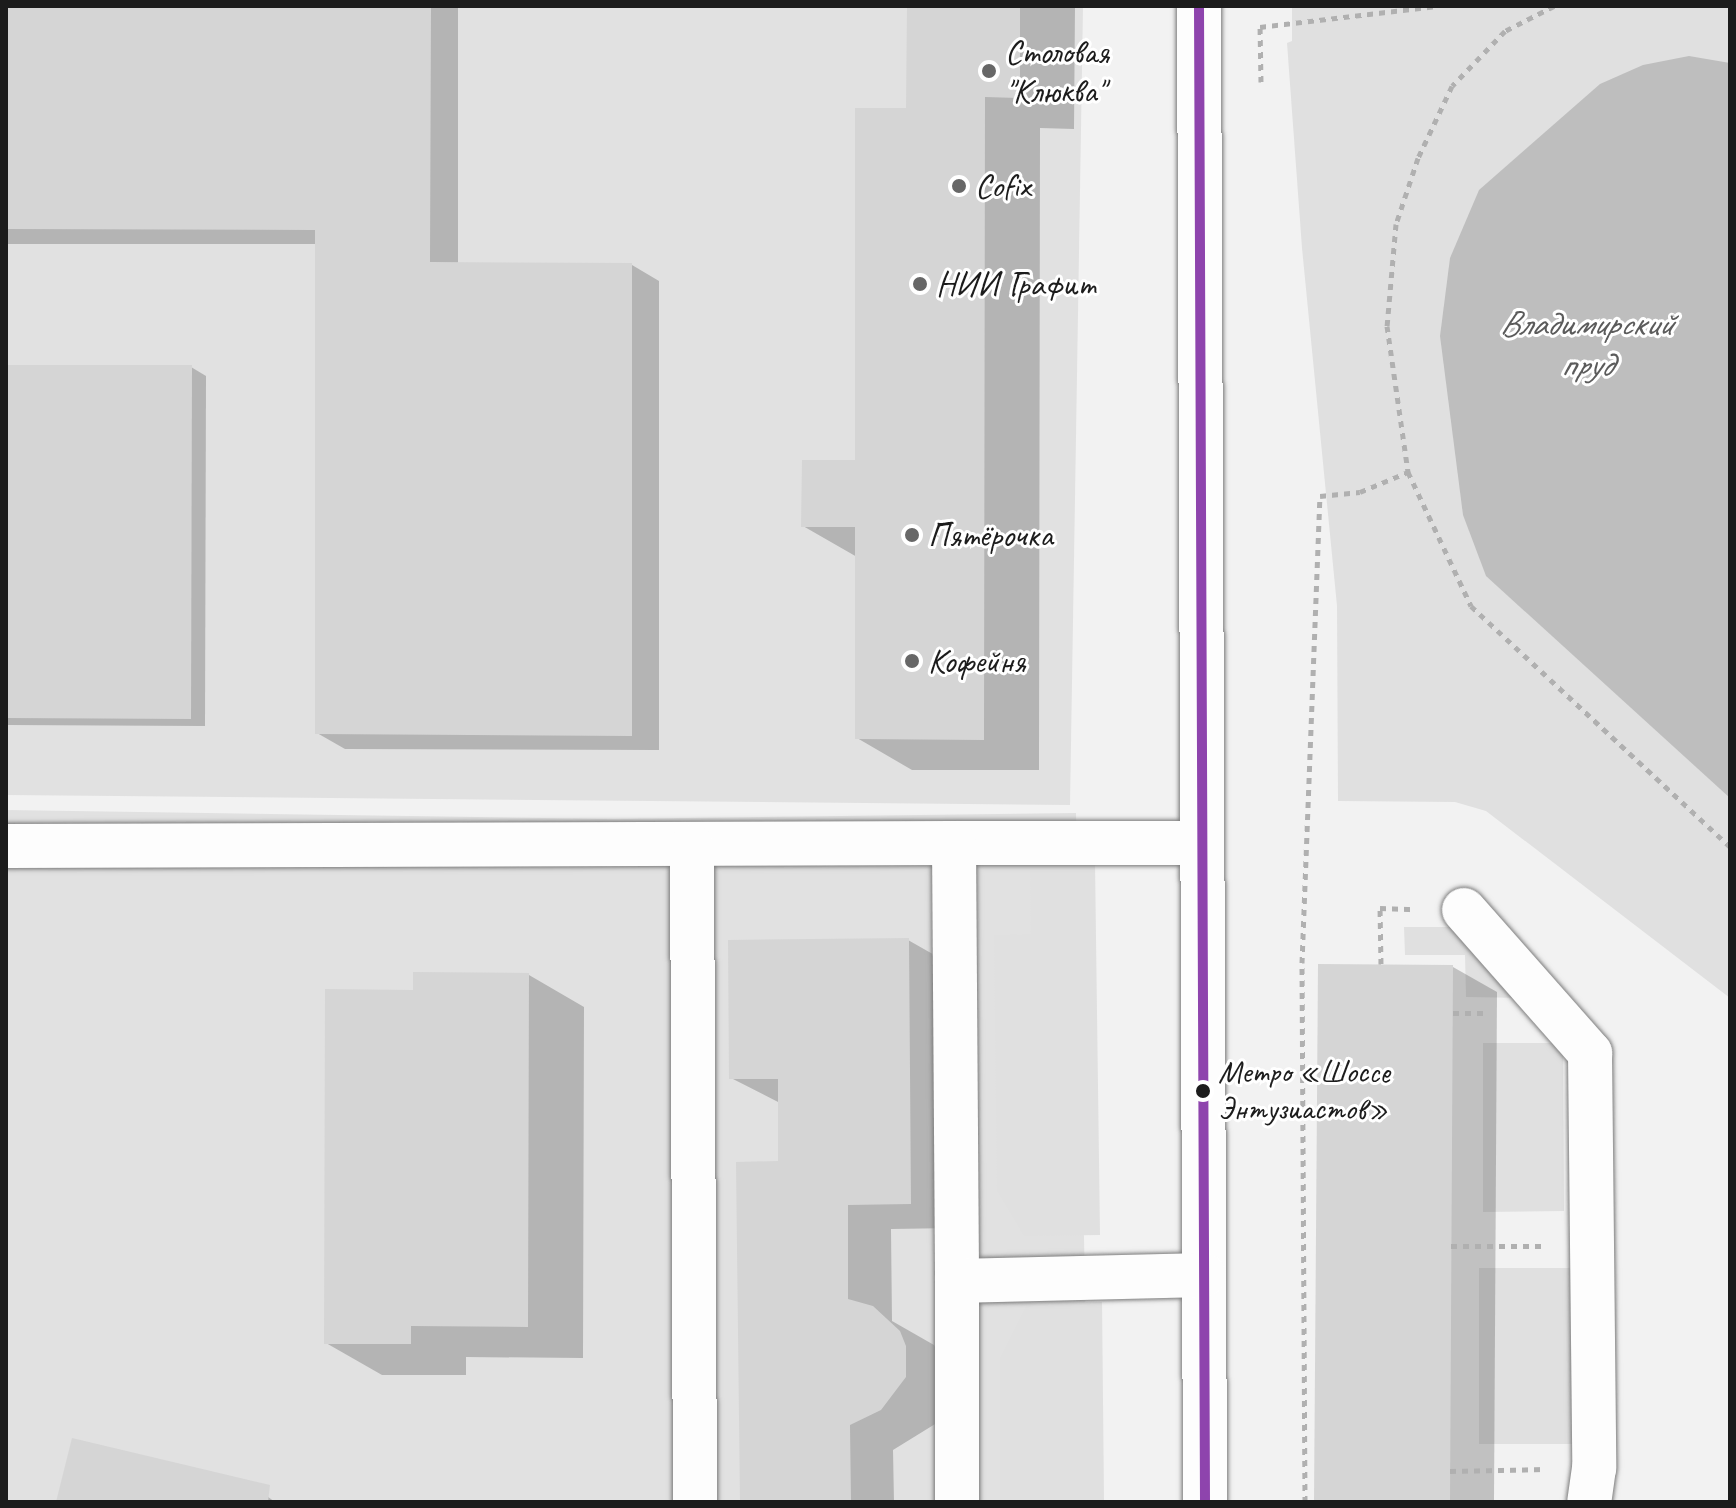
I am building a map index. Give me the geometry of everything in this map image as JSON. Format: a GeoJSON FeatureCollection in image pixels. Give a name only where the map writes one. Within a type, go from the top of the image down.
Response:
{"type":"FeatureCollection","features":[{"type":"Feature","properties":{"kind":"street"},"geometry":{"type":"LineString","coordinates":[[1199,6],[1205,1502]]}},
{"type":"Feature","properties":{"kind":"street"},"geometry":{"type":"LineString","coordinates":[[954,843],[957,1502]]}},
{"type":"Feature","properties":{"kind":"street"},"geometry":{"type":"LineString","coordinates":[[6,846],[692,847],[1202,843]]}},
{"type":"Feature","properties":{"kind":"street"},"geometry":{"type":"LineString","coordinates":[[692,847],[695,1502]]}},
{"type":"Feature","properties":{"kind":"street"},"geometry":{"type":"LineString","coordinates":[[1464,910],[1590,1053],[1591,1485]]}},
{"type":"Feature","properties":{"kind":"street"},"geometry":{"type":"LineString","coordinates":[[957,1281],[1204,1275]]}},
{"type":"Feature","properties":{"kind":"path"},"geometry":{"type":"LineString","coordinates":[[1261,82],[1260,27],[1437,6]]}},
{"type":"Feature","properties":{"kind":"path"},"geometry":{"type":"LineString","coordinates":[[1554,6],[1505,31],[1452,86],[1418,158],[1396,224],[1387,326],[1408,472],[1471,606],[1730,847]]}},
{"type":"Feature","properties":{"kind":"path"},"geometry":{"type":"LineString","coordinates":[[1305,1502],[1302,963],[1320,496],[1360,492],[1408,472]]}},
{"type":"Feature","properties":{"kind":"path"},"geometry":{"type":"LineString","coordinates":[[1381,964],[1380,908],[1464,910]]}},
{"type":"Feature","properties":{"kind":"path"},"geometry":{"type":"LineString","coordinates":[[1451,1246],[1592,1245]]}},
{"type":"Feature","properties":{"kind":"path"},"geometry":{"type":"LineString","coordinates":[[1450,1471],[1591,1485]]}},
{"type":"Feature","properties":{"kind":"shaded area"},"geometry":{"type":"Polygon","coordinates":[[[6,6],[1083,6],[1070,805],[6,795],[6,6]]]}},
{"type":"Feature","properties":{"kind":"shaded area"},"geometry":{"type":"Polygon","coordinates":[[[1292,6],[1730,6],[1730,998],[1486,811],[1455,802],[1338,801],[1337,606],[1302,248],[1287,43],[1292,41],[1292,6]]]}},
{"type":"Feature","properties":{"kind":"shaded area"},"geometry":{"type":"Polygon","coordinates":[[[6,810],[614,819],[1076,813],[1089,1502],[6,1502],[6,810]]]}},
{"type":"Feature","properties":{"kind":"shaded area"},"geometry":{"type":"Polygon","coordinates":[[[1095,862],[1100,1235],[1024,1236],[997,1191],[994,935],[1031,934],[1030,863],[1095,862]]]}},
{"type":"Feature","properties":{"kind":"shaded area"},"geometry":{"type":"Polygon","coordinates":[[[1404,927],[1461,927],[1527,998],[1466,997],[1465,955],[1405,955],[1404,927]]]}},
{"type":"Feature","properties":{"kind":"shaded area"},"geometry":{"type":"Polygon","coordinates":[[[1483,1043],[1563,1043],[1564,1211],[1483,1212],[1483,1043]]]}},
{"type":"Feature","properties":{"kind":"shaded area"},"geometry":{"type":"Polygon","coordinates":[[[1479,1268],[1571,1268],[1573,1444],[1479,1444],[1479,1268]]]}},
{"type":"Feature","properties":{"kind":"shaded area"},"geometry":{"type":"Polygon","coordinates":[[[1102,1302],[1104,1502],[1000,1502],[1000,1359],[1028,1303],[1102,1302]]]}},
{"type":"Feature","properties":{"kind":"water","name":"Владимирский пруд"},"geometry":{"type":"Polygon","coordinates":[[[1689,56],[1730,63],[1730,798],[1486,576],[1463,515],[1440,336],[1450,258],[1479,190],[1600,84],[1643,65],[1689,56]]]}},
{"type":"Feature","properties":{"kind":"building"},"geometry":{"type":"Polygon","coordinates":[[[6,6],[431,6],[430,262],[632,263],[632,736],[315,734],[315,230],[6,229],[6,6]]]}},
{"type":"Feature","properties":{"kind":"building","name":"НИИ Графит"},"geometry":{"type":"Polygon","coordinates":[[[907,6],[1020,6],[1020,98],[985,97],[984,740],[855,739],[855,527],[801,527],[802,460],[855,460],[855,108],[906,108],[907,6]]]}},
{"type":"Feature","properties":{"kind":"building"},"geometry":{"type":"Polygon","coordinates":[[[6,365],[192,365],[191,719],[6,718],[6,365]]]}},
{"type":"Feature","properties":{"kind":"building"},"geometry":{"type":"Polygon","coordinates":[[[909,938],[911,1204],[848,1205],[848,1299],[873,1306],[900,1331],[906,1346],[906,1377],[881,1410],[850,1425],[851,1502],[740,1502],[736,1162],[778,1161],[778,1079],[729,1079],[728,940],[909,938]]]}},
{"type":"Feature","properties":{"kind":"building"},"geometry":{"type":"Polygon","coordinates":[[[1318,964],[1453,965],[1450,1502],[1314,1502],[1318,964]]]}},
{"type":"Feature","properties":{"kind":"building"},"geometry":{"type":"Polygon","coordinates":[[[413,972],[529,973],[528,1327],[411,1326],[411,1344],[324,1344],[325,989],[413,990],[413,972]]]}},
{"type":"Feature","properties":{"kind":"building"},"geometry":{"type":"Polygon","coordinates":[[[72,1438],[270,1485],[268,1502],[56,1502],[72,1438]]]}},
{"type":"Feature","properties":{"kind":"transit line"},"geometry":{"type":"LineString","coordinates":[[1199,6],[1205,1502]]}},
{"type":"Feature","properties":{"kind":"place","name":"Столовая \"Клюква\""},"geometry":{"type":"Point","coordinates":[989,71]}},
{"type":"Feature","properties":{"kind":"place","name":"Cofix"},"geometry":{"type":"Point","coordinates":[959,186]}},
{"type":"Feature","properties":{"kind":"place","name":"НИИ Графит"},"geometry":{"type":"Point","coordinates":[920,284]}},
{"type":"Feature","properties":{"kind":"place","name":"Пятёрочка"},"geometry":{"type":"Point","coordinates":[912,535]}},
{"type":"Feature","properties":{"kind":"place","name":"Кофейня"},"geometry":{"type":"Point","coordinates":[912,661]}},
{"type":"Feature","properties":{"kind":"place","name":"Метро «Шоссе Энтузиастов»"},"geometry":{"type":"Point","coordinates":[1203,1091]}}]}
